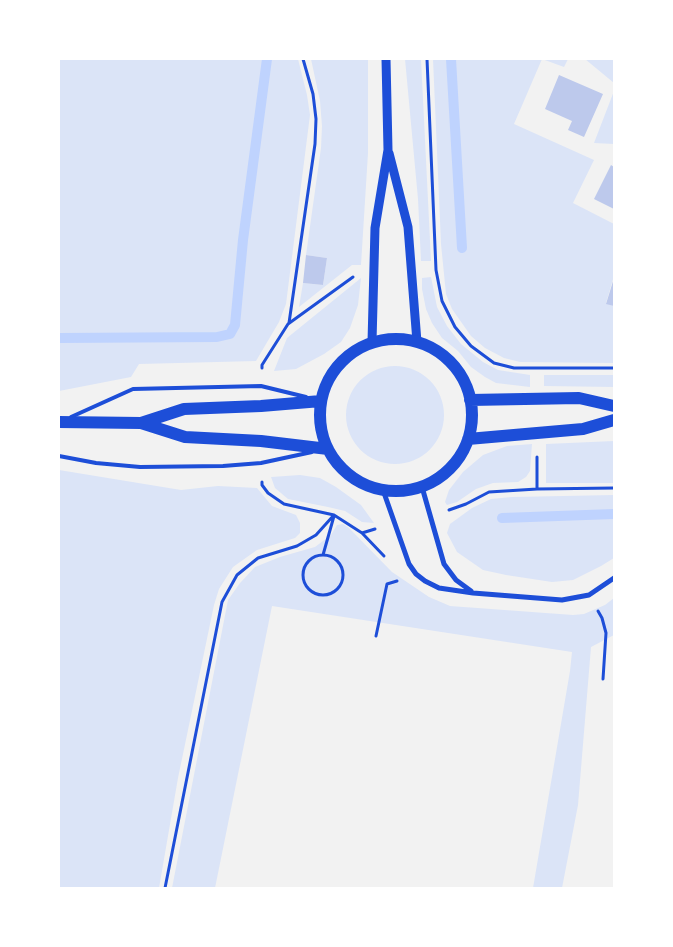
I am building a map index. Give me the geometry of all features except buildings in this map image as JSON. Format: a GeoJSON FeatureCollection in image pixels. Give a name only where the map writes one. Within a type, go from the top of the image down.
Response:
{"type":"FeatureCollection","features":[{"type":"Feature","properties":{"kind":"main road"},"geometry":{"type":"LineString","coordinates":[[394,338],[417,342],[436,350],[452,363],[463,380],[470,400],[472,419],[468,439],[458,459],[442,476],[422,487],[402,491],[383,490],[360,482],[341,468],[328,449],[320,425],[320,401],[327,382],[338,364],[354,351],[372,342],[394,338]]}},
{"type":"Feature","properties":{"kind":"main road"},"geometry":{"type":"LineString","coordinates":[[470,400],[579,398],[614,406]]}},
{"type":"Feature","properties":{"kind":"main road"},"geometry":{"type":"LineString","coordinates":[[141,423],[184,409],[261,406],[320,401]]}},
{"type":"Feature","properties":{"kind":"main road"},"geometry":{"type":"LineString","coordinates":[[468,439],[583,429],[614,420]]}},
{"type":"Feature","properties":{"kind":"main road"},"geometry":{"type":"LineString","coordinates":[[60,422],[141,423],[185,437],[260,441],[328,449]]}},
{"type":"Feature","properties":{"kind":"street"},"geometry":{"type":"LineString","coordinates":[[372,342],[375,228],[388,150],[386,59]]}},
{"type":"Feature","properties":{"kind":"street"},"geometry":{"type":"LineString","coordinates":[[388,150],[408,227],[417,342]]}},
{"type":"Feature","properties":{"kind":"street"},"geometry":{"type":"LineString","coordinates":[[422,487],[444,564],[456,580],[474,593]]}},
{"type":"Feature","properties":{"kind":"street"},"geometry":{"type":"LineString","coordinates":[[383,490],[409,564],[416,574],[439,588],[474,593],[562,600],[589,595],[614,578]]}},
{"type":"Feature","properties":{"kind":"lane"},"geometry":{"type":"LineString","coordinates":[[60,422],[133,389],[261,386],[320,401]]}},
{"type":"Feature","properties":{"kind":"lane"},"geometry":{"type":"LineString","coordinates":[[59,456],[96,463],[140,466],[223,466],[262,463],[328,449]]}},
{"type":"Feature","properties":{"kind":"path"},"geometry":{"type":"LineString","coordinates":[[288,324],[315,144],[316,119],[313,94],[304,59]]}},
{"type":"Feature","properties":{"kind":"path"},"geometry":{"type":"LineString","coordinates":[[427,59],[436,270],[442,301],[455,327],[471,346],[494,363],[514,368],[536,369],[568,367],[614,368]]}},
{"type":"Feature","properties":{"kind":"path"},"geometry":{"type":"LineString","coordinates":[[537,489],[614,488]]}},
{"type":"Feature","properties":{"kind":"path"},"geometry":{"type":"LineString","coordinates":[[165,888],[222,602],[237,575],[258,558],[297,546],[316,534],[334,515],[324,555]]}},
{"type":"Feature","properties":{"kind":"path"},"geometry":{"type":"LineString","coordinates":[[324,555],[333,558],[340,565],[343,574],[341,584],[335,591],[326,595],[317,595],[308,590],[303,582],[302,572],[307,563],[314,557],[324,555]]}},
{"type":"Feature","properties":{"kind":"path"},"geometry":{"type":"LineString","coordinates":[[376,636],[386,584],[416,574]]}},
{"type":"Feature","properties":{"kind":"path"},"geometry":{"type":"LineString","coordinates":[[589,595],[602,618],[606,633],[603,679]]}},
{"type":"Feature","properties":{"kind":"shaded area"},"geometry":{"type":"Polygon","coordinates":[[[59,59],[298,59],[310,115],[286,304],[279,322],[256,361],[139,364],[131,377],[59,391],[59,59]]]}},
{"type":"Feature","properties":{"kind":"shaded area"},"geometry":{"type":"Polygon","coordinates":[[[311,59],[368,59],[368,153],[361,265],[352,265],[299,307],[303,283],[323,285],[327,258],[306,255],[321,148],[322,126],[320,101],[311,59]]]}},
{"type":"Feature","properties":{"kind":"shaded area"},"geometry":{"type":"Polygon","coordinates":[[[405,59],[421,59],[431,261],[421,261],[418,199],[405,59]]]}},
{"type":"Feature","properties":{"kind":"shaded area"},"geometry":{"type":"Polygon","coordinates":[[[433,59],[542,59],[514,124],[594,160],[573,203],[614,224],[614,276],[606,303],[614,306],[614,363],[520,362],[504,358],[485,348],[471,336],[452,309],[446,294],[441,244],[433,59]]]}},
{"type":"Feature","properties":{"kind":"shaded area"},"geometry":{"type":"Polygon","coordinates":[[[542,59],[568,59],[564,67],[542,59]]]}},
{"type":"Feature","properties":{"kind":"shaded area"},"geometry":{"type":"Polygon","coordinates":[[[585,59],[614,59],[614,83],[585,59]]]}},
{"type":"Feature","properties":{"kind":"shaded area"},"geometry":{"type":"Polygon","coordinates":[[[614,91],[614,144],[594,143],[614,91]]]}},
{"type":"Feature","properties":{"kind":"shaded area"},"geometry":{"type":"Polygon","coordinates":[[[431,277],[437,307],[447,326],[461,344],[483,362],[498,370],[530,375],[530,387],[496,383],[485,377],[471,367],[458,351],[442,338],[432,323],[426,309],[422,289],[422,278],[431,277]]]}},
{"type":"Feature","properties":{"kind":"shaded area"},"geometry":{"type":"Polygon","coordinates":[[[361,278],[358,305],[350,328],[341,342],[324,354],[296,369],[274,371],[287,338],[361,278]]]}},
{"type":"Feature","properties":{"kind":"shaded area"},"geometry":{"type":"Polygon","coordinates":[[[395,366],[414,370],[430,380],[440,396],[444,415],[440,434],[430,450],[414,460],[395,464],[376,460],[360,450],[350,434],[346,415],[350,396],[360,380],[376,370],[395,366]]]}},
{"type":"Feature","properties":{"kind":"shaded area"},"geometry":{"type":"Polygon","coordinates":[[[544,375],[614,375],[614,387],[544,386],[544,375]]]}},
{"type":"Feature","properties":{"kind":"shaded area"},"geometry":{"type":"Polygon","coordinates":[[[614,441],[614,483],[546,483],[546,444],[614,441]]]}},
{"type":"Feature","properties":{"kind":"shaded area"},"geometry":{"type":"Polygon","coordinates":[[[532,444],[530,471],[526,477],[518,482],[493,483],[476,489],[457,502],[447,505],[445,502],[449,490],[463,472],[483,455],[507,446],[532,444]]]}},
{"type":"Feature","properties":{"kind":"shaded area"},"geometry":{"type":"Polygon","coordinates":[[[59,470],[181,490],[218,486],[257,488],[272,506],[296,515],[300,523],[300,533],[295,538],[257,550],[233,567],[219,589],[178,778],[159,888],[59,888],[59,470]]]}},
{"type":"Feature","properties":{"kind":"shaded area"},"geometry":{"type":"Polygon","coordinates":[[[300,475],[320,478],[336,487],[361,505],[374,523],[362,522],[345,511],[288,499],[275,488],[271,477],[300,475]]]}},
{"type":"Feature","properties":{"kind":"shaded area"},"geometry":{"type":"Polygon","coordinates":[[[614,495],[614,558],[573,580],[552,582],[483,570],[457,552],[447,533],[450,524],[472,508],[491,499],[614,495]]]}},
{"type":"Feature","properties":{"kind":"shaded area"},"geometry":{"type":"Polygon","coordinates":[[[343,524],[392,572],[429,597],[450,606],[573,615],[584,614],[605,605],[614,598],[614,635],[591,647],[578,805],[562,888],[533,888],[572,652],[272,606],[215,888],[172,888],[228,600],[255,567],[280,557],[315,547],[331,535],[337,525],[343,524]]]}},
{"type":"Feature","properties":{"kind":"waterway"},"geometry":{"type":"LineString","coordinates":[[59,338],[217,337],[230,334],[235,325],[243,240],[267,59]]}},
{"type":"Feature","properties":{"kind":"waterway"},"geometry":{"type":"LineString","coordinates":[[451,59],[462,248]]}},
{"type":"Feature","properties":{"kind":"waterway"},"geometry":{"type":"LineString","coordinates":[[502,518],[614,514]]}}]}
